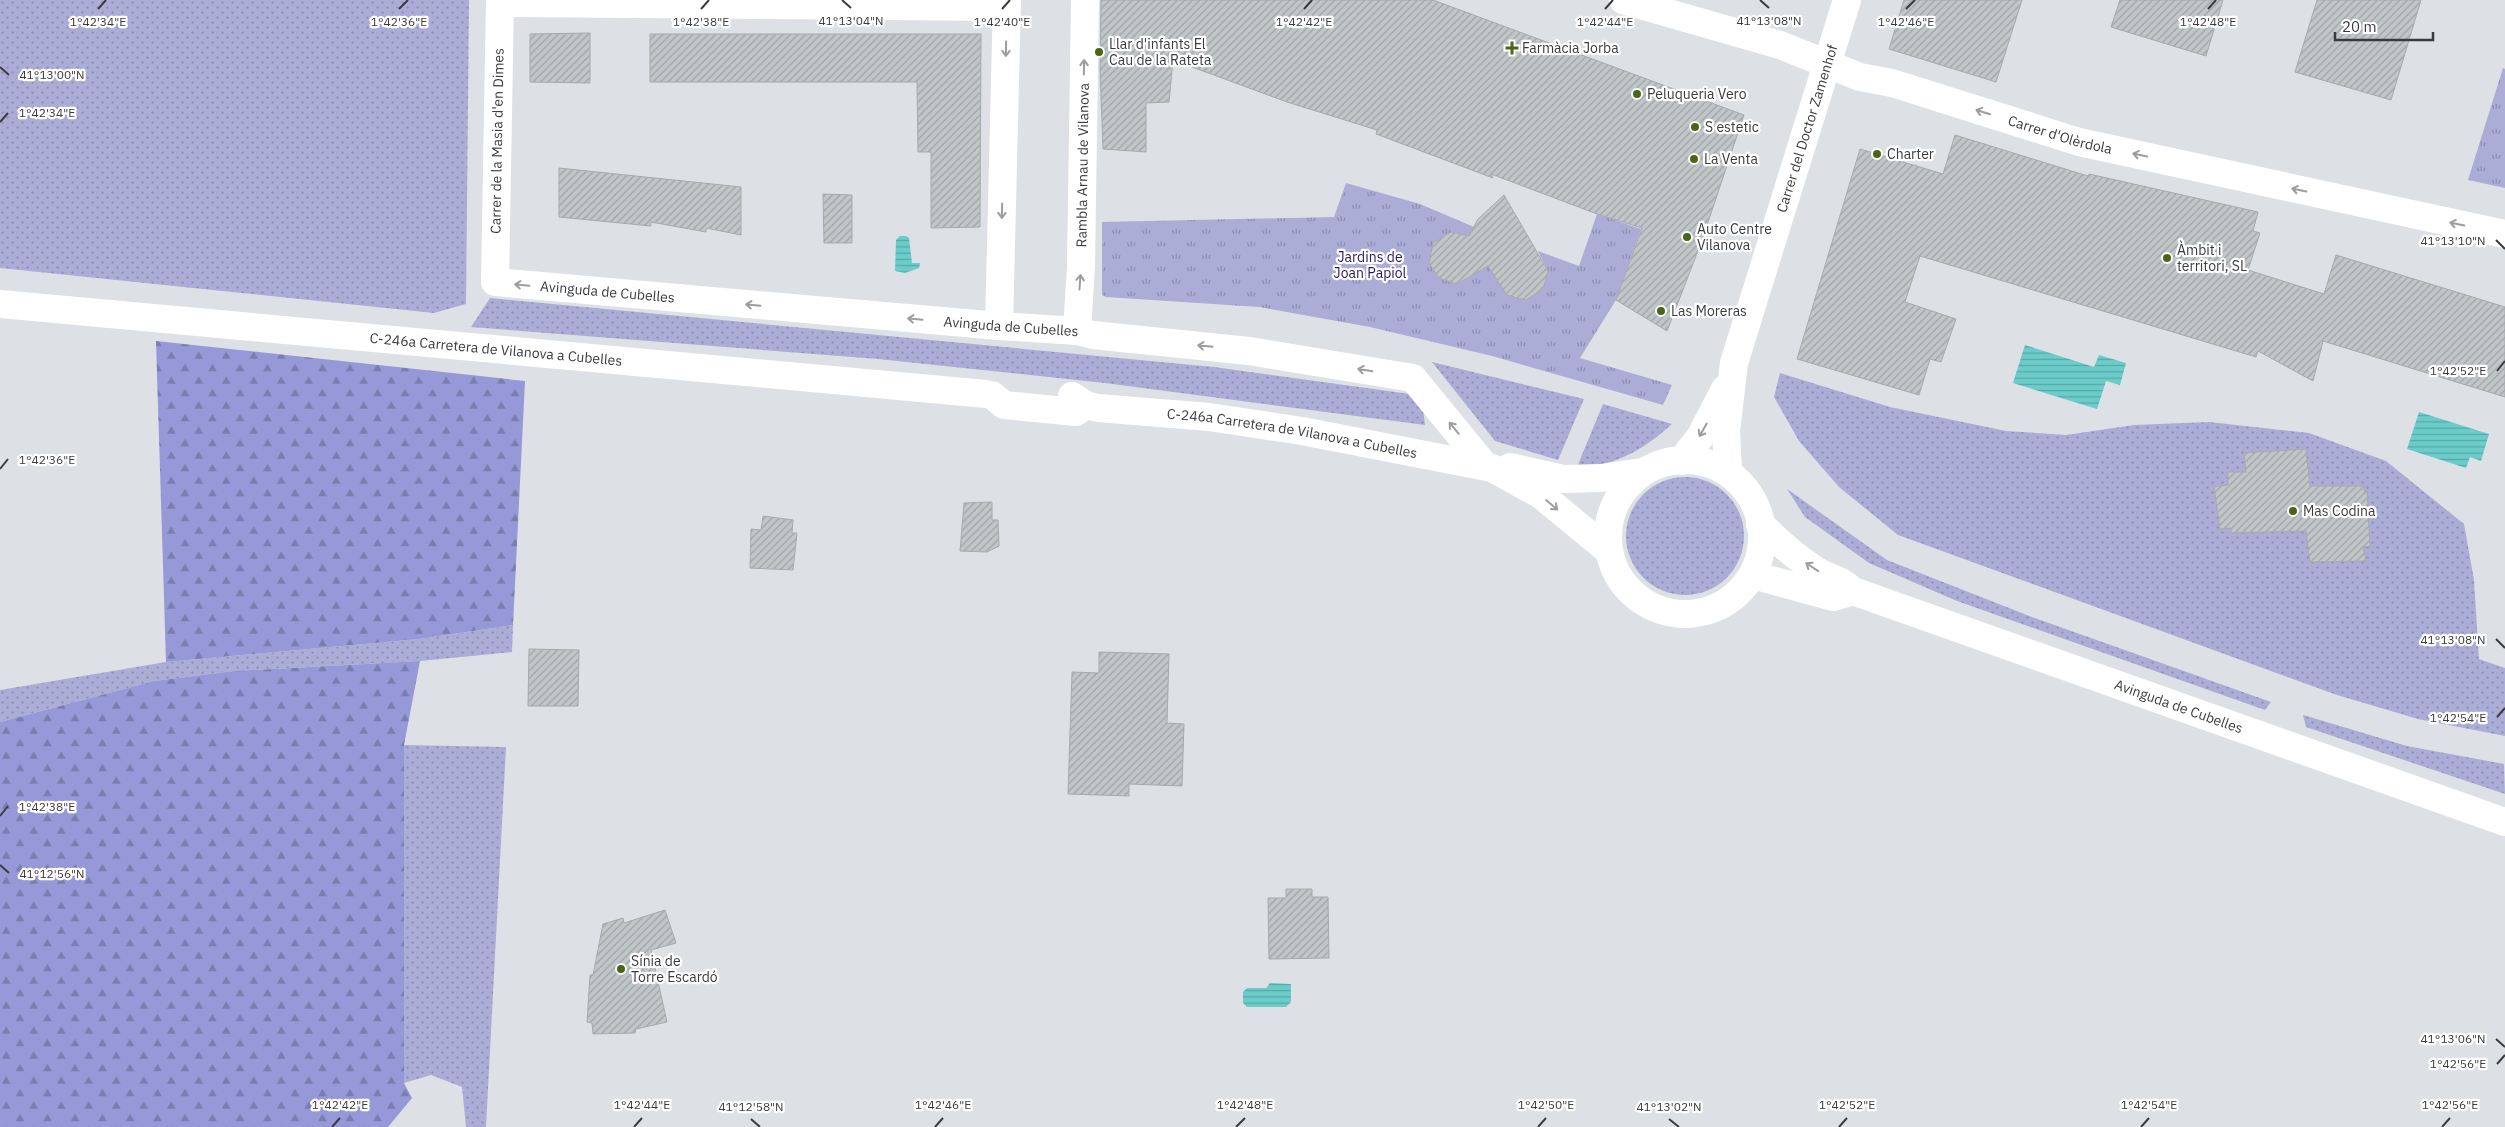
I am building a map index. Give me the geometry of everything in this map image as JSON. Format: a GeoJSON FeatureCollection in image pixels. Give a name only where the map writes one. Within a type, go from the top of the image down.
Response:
{"type":"FeatureCollection","features":[{"type":"Feature","properties":{"kind":"street","name":"Rambla Arnau de Vilanova"},"geometry":{"type":"LineString","coordinates":[[1077,331],[1081,266],[1085,0]]}},
{"type":"Feature","properties":{"kind":"street","name":"Carrer d'Olèrdola"},"geometry":{"type":"LineString","coordinates":[[1623,0],[1780,45],[1860,77],[1897,85],[2078,142],[2505,234]]}},
{"type":"Feature","properties":{"kind":"street","name":"Carrer del Doctor Zamenhof"},"geometry":{"type":"LineString","coordinates":[[1734,372],[1734,363],[1847,0]]}},
{"type":"Feature","properties":{"kind":"street"},"geometry":{"type":"LineString","coordinates":[[500,2],[1007,4],[999,326]]}},
{"type":"Feature","properties":{"kind":"street","name":"Carrer de la Masia d'en Dimes"},"geometry":{"type":"LineString","coordinates":[[495,282],[500,2]]}},
{"type":"Feature","properties":{"kind":"street","name":"Avinguda de Cubelles"},"geometry":{"type":"LineString","coordinates":[[495,282],[999,326],[1077,331],[1093,335],[1248,351],[1413,378],[1491,468]]}},
{"type":"Feature","properties":{"kind":"street","name":"C-246a Carretera de Vilanova a Cubelles"},"geometry":{"type":"LineString","coordinates":[[0,304],[992,395],[997,388],[1074,396],[1086,405],[1098,408],[1209,417],[1302,431],[1491,468],[1509,467],[1563,479],[1601,478],[1642,472]]}},
{"type":"Feature","properties":{"kind":"street"},"geometry":{"type":"LineString","coordinates":[[1681,461],[1700,437],[1734,372]]}},
{"type":"Feature","properties":{"kind":"street"},"geometry":{"type":"LineString","coordinates":[[1728,472],[1726,431],[1734,372]]}},
{"type":"Feature","properties":{"kind":"street"},"geometry":{"type":"LineString","coordinates":[[1681,461],[1709,462],[1728,472],[1755,500],[1763,545],[1760,560],[1753,575],[1732,595],[1708,611],[1676,614],[1641,601],[1630,591],[1615,570],[1609,551],[1608,528],[1612,510],[1621,492],[1633,478],[1654,464],[1681,461]]}},
{"type":"Feature","properties":{"kind":"street","name":"C-246a Carretera de Vilanova a Cubelles"},"geometry":{"type":"LineString","coordinates":[[1491,468],[1541,495],[1609,551]]}},
{"type":"Feature","properties":{"kind":"street","name":"Avinguda de Cubelles"},"geometry":{"type":"LineString","coordinates":[[1760,524],[1785,548],[1819,572],[1841,580],[1853,591],[2505,822]]}},
{"type":"Feature","properties":{"kind":"street"},"geometry":{"type":"LineString","coordinates":[[1753,575],[1833,597],[1853,591]]}},
{"type":"Feature","properties":{"kind":"green space"},"geometry":{"type":"Polygon","coordinates":[[[0,0],[469,0],[466,304],[434,313],[0,268],[0,0]]]}},
{"type":"Feature","properties":{"kind":"green space"},"geometry":{"type":"Polygon","coordinates":[[[2503,68],[2505,69],[2505,188],[2468,180],[2503,68]]]}},
{"type":"Feature","properties":{"kind":"green space","name":"Jardins de Joan Papiol"},"geometry":{"type":"Polygon","coordinates":[[[1346,183],[1420,204],[1474,227],[1470,236],[1451,232],[1434,243],[1439,278],[1457,284],[1475,273],[1481,254],[1507,295],[1526,300],[1543,289],[1548,271],[1538,251],[1579,266],[1597,214],[1641,229],[1616,300],[1580,358],[1672,385],[1663,405],[1492,356],[1370,327],[1259,307],[1106,297],[1102,295],[1102,222],[1334,217],[1346,183]]]}},
{"type":"Feature","properties":{"kind":"green space"},"geometry":{"type":"Polygon","coordinates":[[[490,298],[1214,367],[1410,394],[1423,409],[1425,425],[1105,383],[878,359],[471,327],[490,298]]]}},
{"type":"Feature","properties":{"kind":"green space"},"geometry":{"type":"Polygon","coordinates":[[[156,341],[525,381],[513,625],[419,639],[166,662],[156,341]]]}},
{"type":"Feature","properties":{"kind":"green space"},"geometry":{"type":"Polygon","coordinates":[[[1432,362],[1584,399],[1558,460],[1495,441],[1432,362]]]}},
{"type":"Feature","properties":{"kind":"green space"},"geometry":{"type":"Polygon","coordinates":[[[1780,373],[1890,407],[2006,431],[2066,435],[2134,425],[2209,422],[2309,433],[2386,461],[2464,524],[2474,580],[2479,659],[2505,668],[2505,736],[2418,719],[2337,695],[1898,535],[1839,487],[1799,441],[1774,397],[1780,373]]]}},
{"type":"Feature","properties":{"kind":"green space"},"geometry":{"type":"Polygon","coordinates":[[[1603,404],[1672,424],[1651,441],[1628,455],[1603,464],[1577,467],[1603,404]]]}},
{"type":"Feature","properties":{"kind":"green space"},"geometry":{"type":"Polygon","coordinates":[[[1685,477],[1707,482],[1718,487],[1734,503],[1739,514],[1744,536],[1739,558],[1734,569],[1718,585],[1707,590],[1685,595],[1663,590],[1652,585],[1636,569],[1631,558],[1626,536],[1631,514],[1636,503],[1652,487],[1663,482],[1685,477]]]}},
{"type":"Feature","properties":{"kind":"green space"},"geometry":{"type":"Polygon","coordinates":[[[1787,489],[1887,560],[2032,617],[2271,702],[2265,710],[1957,601],[1869,563],[1805,517],[1787,489]]]}},
{"type":"Feature","properties":{"kind":"green space"},"geometry":{"type":"Polygon","coordinates":[[[513,625],[512,652],[420,661],[234,671],[154,681],[0,722],[0,690],[166,662],[419,639],[513,625]]]}},
{"type":"Feature","properties":{"kind":"green space"},"geometry":{"type":"Polygon","coordinates":[[[420,661],[404,745],[404,1083],[412,1098],[388,1127],[0,1127],[0,722],[154,681],[234,671],[420,661]]]}},
{"type":"Feature","properties":{"kind":"green space"},"geometry":{"type":"Polygon","coordinates":[[[2303,715],[2407,746],[2504,764],[2505,794],[2306,727],[2303,715]]]}},
{"type":"Feature","properties":{"kind":"green space"},"geometry":{"type":"Polygon","coordinates":[[[404,745],[506,747],[486,1127],[466,1127],[462,1087],[431,1075],[404,1083],[404,745]]]}},
{"type":"Feature","properties":{"kind":"shaded area"},"geometry":{"type":"Polygon","coordinates":[[[900,236],[909,238],[912,263],[920,263],[919,268],[905,273],[895,271],[896,240],[900,236]]]}},
{"type":"Feature","properties":{"kind":"shaded area"},"geometry":{"type":"Polygon","coordinates":[[[2025,345],[2094,367],[2099,355],[2126,363],[2120,385],[2106,381],[2097,409],[2013,383],[2025,345]]]}},
{"type":"Feature","properties":{"kind":"shaded area"},"geometry":{"type":"Polygon","coordinates":[[[2419,412],[2489,434],[2481,461],[2470,457],[2466,468],[2407,449],[2419,412]]]}},
{"type":"Feature","properties":{"kind":"shaded area"},"geometry":{"type":"Polygon","coordinates":[[[1270,983],[1291,984],[1291,1002],[1286,1007],[1247,1007],[1243,1003],[1243,992],[1247,988],[1266,988],[1270,983]]]}},
{"type":"Feature","properties":{"kind":"building"},"geometry":{"type":"Polygon","coordinates":[[[1101,0],[1433,0],[1744,115],[1701,243],[1667,331],[1616,300],[1642,228],[1597,214],[1491,174],[1493,178],[1376,134],[1377,130],[1287,102],[1173,60],[1169,102],[1146,103],[1146,152],[1103,149],[1100,70],[1101,0]]]}},
{"type":"Feature","properties":{"kind":"building"},"geometry":{"type":"Polygon","coordinates":[[[1904,0],[2022,0],[1996,82],[1889,49],[1904,0]]]}},
{"type":"Feature","properties":{"kind":"building"},"geometry":{"type":"Polygon","coordinates":[[[2120,0],[2223,0],[2206,56],[2111,27],[2120,0]]]}},
{"type":"Feature","properties":{"kind":"building"},"geometry":{"type":"Polygon","coordinates":[[[2317,0],[2421,0],[2391,100],[2295,72],[2317,0]]]}},
{"type":"Feature","properties":{"kind":"building"},"geometry":{"type":"Polygon","coordinates":[[[590,33],[590,83],[530,82],[530,34],[590,33]]]}},
{"type":"Feature","properties":{"kind":"building"},"geometry":{"type":"Polygon","coordinates":[[[650,34],[981,34],[980,227],[931,228],[931,152],[918,152],[917,82],[650,82],[650,34]]]}},
{"type":"Feature","properties":{"kind":"building"},"geometry":{"type":"Polygon","coordinates":[[[1955,135],[2088,176],[2089,174],[2258,212],[2253,231],[2260,233],[2248,270],[2324,294],[2336,255],[2505,307],[2505,397],[2323,341],[2313,381],[2258,351],[2256,357],[1920,256],[1905,302],[1956,319],[1941,362],[1930,359],[1919,395],[1797,359],[1860,149],[1943,174],[1955,135]]]}},
{"type":"Feature","properties":{"kind":"building"},"geometry":{"type":"Polygon","coordinates":[[[559,168],[741,187],[741,235],[706,228],[706,232],[651,222],[651,226],[559,217],[559,168]]]}},
{"type":"Feature","properties":{"kind":"building"},"geometry":{"type":"Polygon","coordinates":[[[823,194],[852,195],[852,243],[824,243],[823,194]]]}},
{"type":"Feature","properties":{"kind":"building"},"geometry":{"type":"Polygon","coordinates":[[[1504,195],[1548,271],[1543,289],[1526,300],[1507,295],[1488,266],[1457,284],[1439,278],[1429,263],[1433,243],[1451,232],[1469,236],[1478,219],[1504,195]]]}},
{"type":"Feature","properties":{"kind":"building","name":"Mas Codina"},"geometry":{"type":"Polygon","coordinates":[[[2306,449],[2310,486],[2364,486],[2364,491],[2367,491],[2370,546],[2363,547],[2366,561],[2310,562],[2306,531],[2231,533],[2231,528],[2220,529],[2214,487],[2228,485],[2228,472],[2246,472],[2244,453],[2306,449]]]}},
{"type":"Feature","properties":{"kind":"building"},"geometry":{"type":"Polygon","coordinates":[[[992,502],[992,520],[998,520],[999,546],[987,552],[960,551],[964,503],[992,502]]]}},
{"type":"Feature","properties":{"kind":"building"},"geometry":{"type":"Polygon","coordinates":[[[763,516],[793,520],[792,533],[797,533],[793,570],[750,568],[751,529],[761,530],[763,516]]]}},
{"type":"Feature","properties":{"kind":"building"},"geometry":{"type":"Polygon","coordinates":[[[529,649],[579,650],[578,706],[528,706],[529,649]]]}},
{"type":"Feature","properties":{"kind":"building"},"geometry":{"type":"Polygon","coordinates":[[[1099,652],[1169,654],[1167,723],[1184,724],[1182,786],[1129,784],[1129,796],[1068,794],[1072,672],[1099,673],[1099,652]]]}},
{"type":"Feature","properties":{"kind":"building"},"geometry":{"type":"Polygon","coordinates":[[[1286,889],[1312,889],[1312,897],[1328,897],[1329,958],[1269,959],[1268,898],[1286,898],[1286,889]]]}},
{"type":"Feature","properties":{"kind":"building","name":"Sínia de Torre Escardó"},"geometry":{"type":"Polygon","coordinates":[[[665,910],[676,943],[651,950],[667,1022],[636,1029],[635,1033],[593,1034],[592,1023],[587,1022],[590,975],[593,975],[603,924],[623,918],[624,923],[665,910]]]}},
{"type":"Feature","properties":{"kind":"place","name":"Farmàcia Jorba"},"geometry":{"type":"Point","coordinates":[1512,48]}},
{"type":"Feature","properties":{"kind":"place","name":"Llar d'infants El Cau de la Rateta"},"geometry":{"type":"Point","coordinates":[1099,52]}},
{"type":"Feature","properties":{"kind":"place","name":"Peluqueria Vero"},"geometry":{"type":"Point","coordinates":[1637,94]}},
{"type":"Feature","properties":{"kind":"place","name":"S estetic"},"geometry":{"type":"Point","coordinates":[1695,127]}},
{"type":"Feature","properties":{"kind":"place","name":"Charter"},"geometry":{"type":"Point","coordinates":[1877,154]}},
{"type":"Feature","properties":{"kind":"place","name":"La Venta"},"geometry":{"type":"Point","coordinates":[1694,159]}},
{"type":"Feature","properties":{"kind":"place","name":"Auto Centre Vilanova"},"geometry":{"type":"Point","coordinates":[1687,237]}},
{"type":"Feature","properties":{"kind":"place","name":"Àmbit i territori, SL"},"geometry":{"type":"Point","coordinates":[2167,258]}},
{"type":"Feature","properties":{"kind":"place","name":"Las Moreras"},"geometry":{"type":"Point","coordinates":[1661,311]}},
{"type":"Feature","properties":{"kind":"place","name":"Mas Codina"},"geometry":{"type":"Point","coordinates":[2293,511]}},
{"type":"Feature","properties":{"kind":"place","name":"Sínia de Torre Escardó"},"geometry":{"type":"Point","coordinates":[621,969]}}]}
